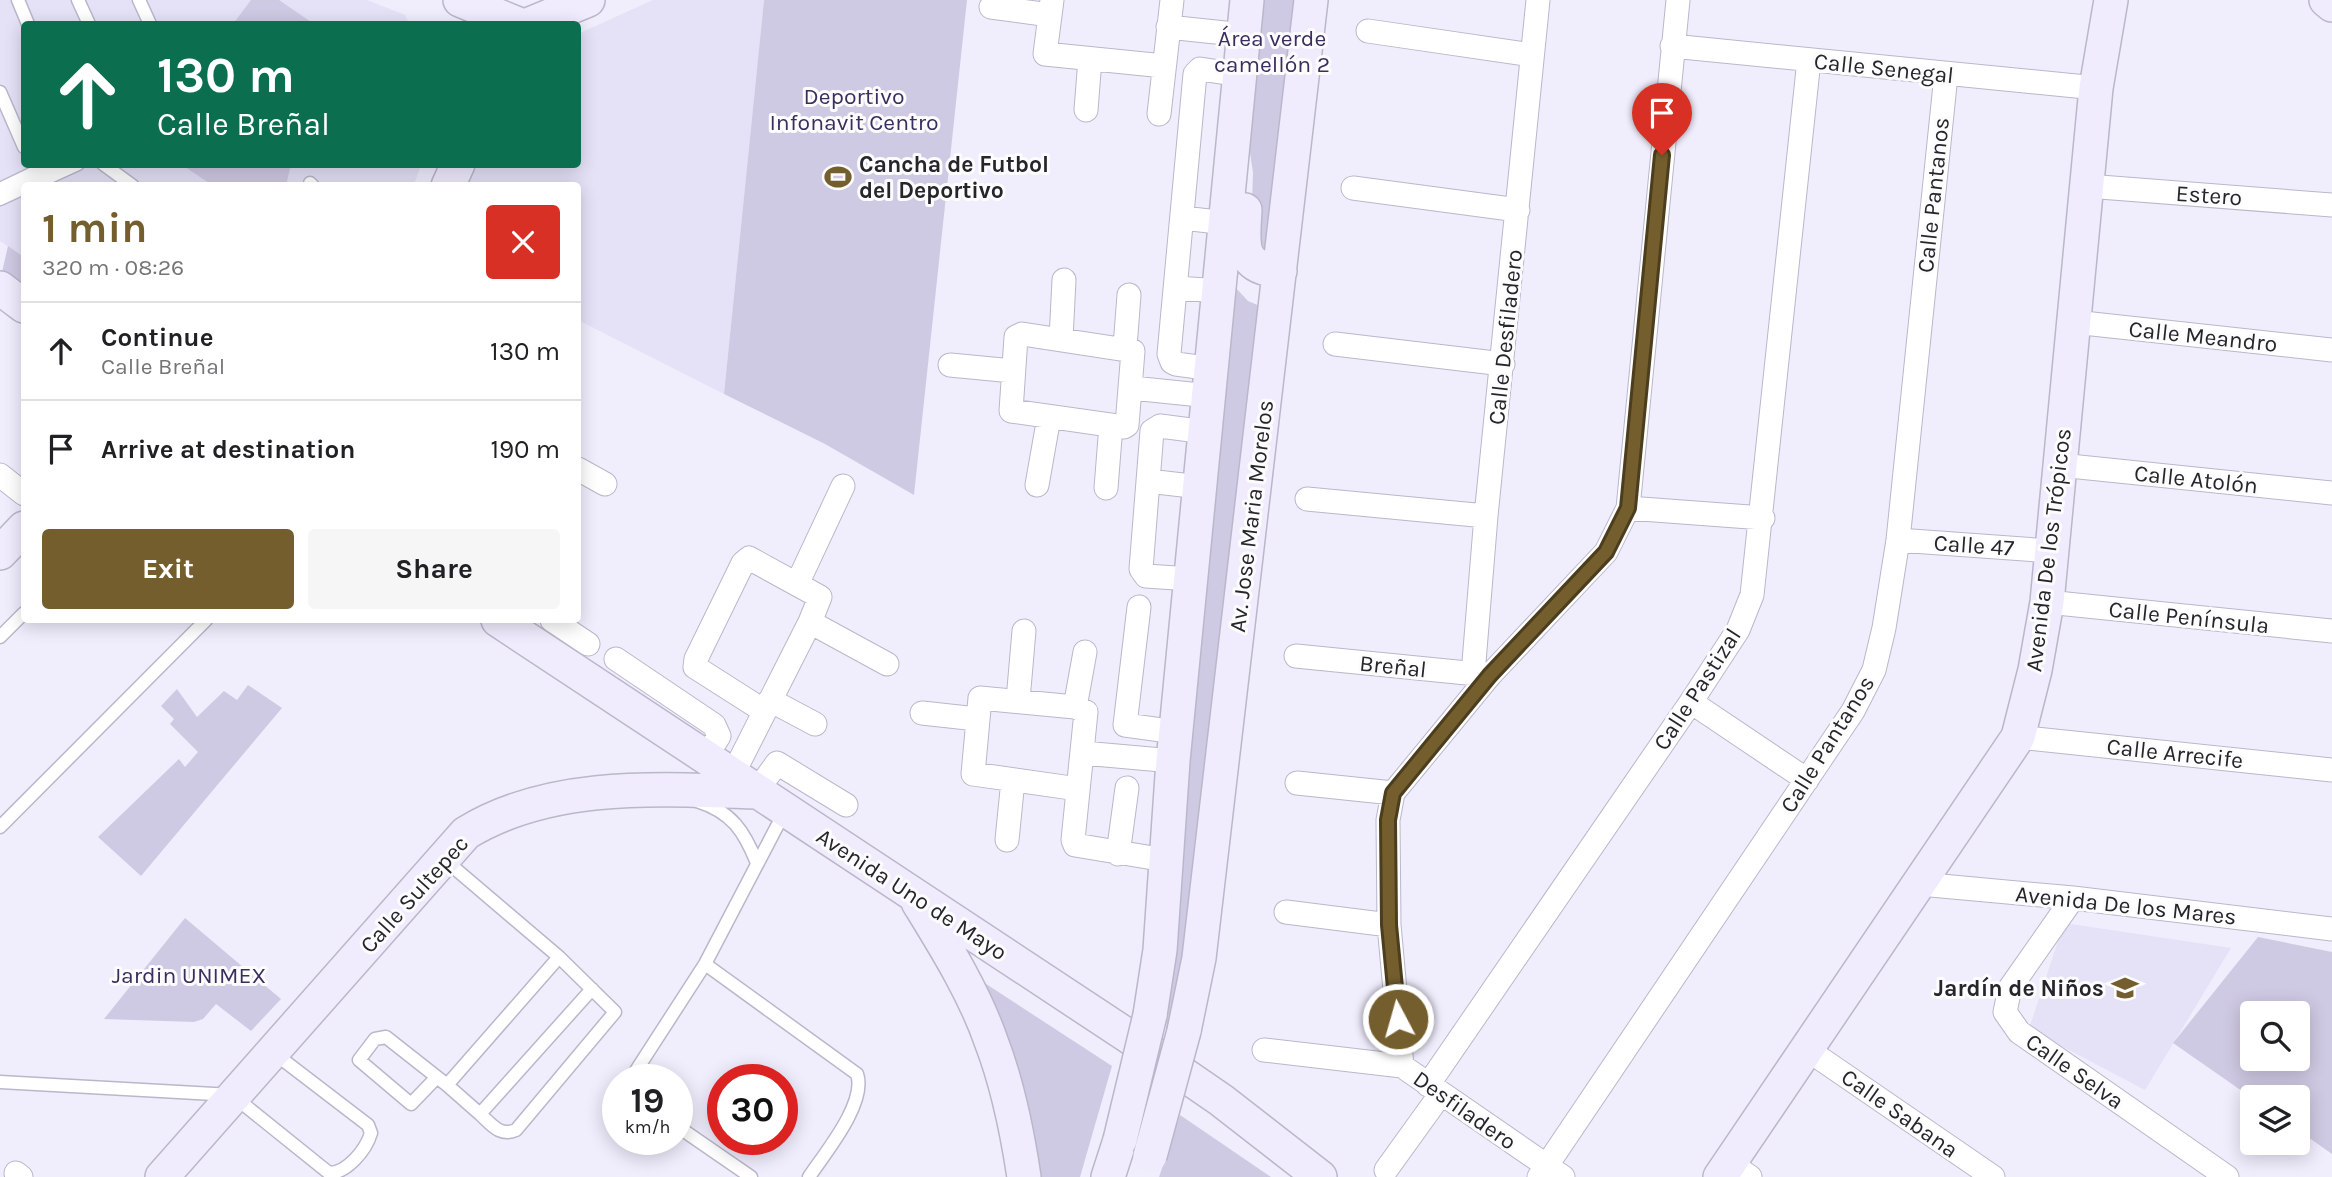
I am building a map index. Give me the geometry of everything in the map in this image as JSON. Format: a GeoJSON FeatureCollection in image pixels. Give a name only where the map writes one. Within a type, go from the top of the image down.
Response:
{"type":"FeatureCollection","features":[{"type":"Feature","properties":{"kind":"main road"},"geometry":{"type":"LineString","coordinates":[[460,0],[511,21]]}},
{"type":"Feature","properties":{"kind":"main road"},"geometry":{"type":"LineString","coordinates":[[528,21],[537,0]]}},
{"type":"Feature","properties":{"kind":"main road"},"geometry":{"type":"LineString","coordinates":[[535,21],[588,0]]}},
{"type":"Feature","properties":{"kind":"main road"},"geometry":{"type":"LineString","coordinates":[[1108,1177],[1120,1140],[1150,1015],[1160,950],[1175,747],[1247,0]]}},
{"type":"Feature","properties":{"kind":"main road","name":"Av. Jose Maria Morelos"},"geometry":{"type":"LineString","coordinates":[[1147,1166],[1184,1031],[1199,958],[1311,0]]}},
{"type":"Feature","properties":{"kind":"main road","name":"Avenida De los Trópicos"},"geometry":{"type":"LineString","coordinates":[[1733,1172],[1808,1050],[2018,737],[2035,670],[2046,602],[2096,88],[2110,0]]}},
{"type":"Feature","properties":{"kind":"main road"},"geometry":{"type":"LineString","coordinates":[[2326,0],[2332,5]]}},
{"type":"Feature","properties":{"kind":"main road"},"geometry":{"type":"LineString","coordinates":[[1236,118],[1247,168],[1242,248],[1251,262],[1263,270],[1280,271]]}},
{"type":"Feature","properties":{"kind":"main road"},"geometry":{"type":"LineString","coordinates":[[0,288],[21,304]]}},
{"type":"Feature","properties":{"kind":"main road"},"geometry":{"type":"LineString","coordinates":[[0,553],[21,531]]}},
{"type":"Feature","properties":{"kind":"main road","name":"Avenida Uno de Mayo"},"geometry":{"type":"LineString","coordinates":[[503,623],[1211,1093],[1320,1177]]}},
{"type":"Feature","properties":{"kind":"main road","name":"Calle Sultepec"},"geometry":{"type":"LineString","coordinates":[[162,1177],[467,833],[497,814],[560,798],[657,789],[731,775]]}},
{"type":"Feature","properties":{"kind":"main road"},"geometry":{"type":"LineString","coordinates":[[914,894],[955,964],[991,1039],[1015,1118],[1024,1177]]}},
{"type":"Feature","properties":{"kind":"street"},"geometry":{"type":"LineString","coordinates":[[1159,114],[1172,0]]}},
{"type":"Feature","properties":{"kind":"street","name":"Calle Desfiladero"},"geometry":{"type":"LineString","coordinates":[[1482,675],[1486,516],[1538,0]]}},
{"type":"Feature","properties":{"kind":"street"},"geometry":{"type":"LineString","coordinates":[[1297,783],[1393,793],[1482,675],[1606,552],[1628,508],[1678,0]]}},
{"type":"Feature","properties":{"kind":"street"},"geometry":{"type":"LineString","coordinates":[[990,7],[1051,8],[1045,54],[1164,66]]}},
{"type":"Feature","properties":{"kind":"street"},"geometry":{"type":"LineString","coordinates":[[1168,27],[1244,35]]}},
{"type":"Feature","properties":{"kind":"street"},"geometry":{"type":"LineString","coordinates":[[1368,31],[1532,55]]}},
{"type":"Feature","properties":{"kind":"street","name":"Calle Senegal"},"geometry":{"type":"LineString","coordinates":[[1672,46],[2096,88]]}},
{"type":"Feature","properties":{"kind":"street"},"geometry":{"type":"LineString","coordinates":[[1086,110],[1090,59]]}},
{"type":"Feature","properties":{"kind":"street","name":"Calle Pastizal"},"geometry":{"type":"LineString","coordinates":[[1386,1170],[1434,1090],[1738,630],[1752,595],[1763,518],[1810,60]]}},
{"type":"Feature","properties":{"kind":"street"},"geometry":{"type":"LineString","coordinates":[[1211,383],[1172,362],[1169,354],[1195,74],[1200,69],[1240,75]]}},
{"type":"Feature","properties":{"kind":"street","name":"Calle Pantanos"},"geometry":{"type":"LineString","coordinates":[[1549,1173],[1853,711],[1874,670],[1884,628],[1898,540],[1946,75]]}},
{"type":"Feature","properties":{"kind":"street","name":"Estero"},"geometry":{"type":"LineString","coordinates":[[2087,186],[2332,205]]}},
{"type":"Feature","properties":{"kind":"street"},"geometry":{"type":"LineString","coordinates":[[1353,188],[1518,210]]}},
{"type":"Feature","properties":{"kind":"street"},"geometry":{"type":"LineString","coordinates":[[1183,218],[1226,223]]}},
{"type":"Feature","properties":{"kind":"street"},"geometry":{"type":"LineString","coordinates":[[1061,339],[1064,280]]}},
{"type":"Feature","properties":{"kind":"street"},"geometry":{"type":"LineString","coordinates":[[1176,288],[1220,291]]}},
{"type":"Feature","properties":{"kind":"street"},"geometry":{"type":"LineString","coordinates":[[1125,347],[1129,295]]}},
{"type":"Feature","properties":{"kind":"street","name":"Calle Meandro"},"geometry":{"type":"LineString","coordinates":[[2074,321],[2332,350]]}},
{"type":"Feature","properties":{"kind":"street"},"geometry":{"type":"LineString","coordinates":[[1017,335],[1061,339],[1125,347],[1133,351],[1129,422],[1124,427],[1011,411],[1017,335]]}},
{"type":"Feature","properties":{"kind":"street"},"geometry":{"type":"LineString","coordinates":[[1335,344],[1503,364]]}},
{"type":"Feature","properties":{"kind":"street"},"geometry":{"type":"LineString","coordinates":[[950,365],[1013,371]]}},
{"type":"Feature","properties":{"kind":"street"},"geometry":{"type":"LineString","coordinates":[[1132,388],[1211,383]]}},
{"type":"Feature","properties":{"kind":"street"},"geometry":{"type":"LineString","coordinates":[[1037,485],[1049,417]]}},
{"type":"Feature","properties":{"kind":"street"},"geometry":{"type":"LineString","coordinates":[[1106,488],[1111,425]]}},
{"type":"Feature","properties":{"kind":"street"},"geometry":{"type":"LineString","coordinates":[[1191,579],[1142,575],[1152,431],[1155,427],[1206,432]]}},
{"type":"Feature","properties":{"kind":"street","name":"Calle Atolón"},"geometry":{"type":"LineString","coordinates":[[2060,465],[2332,493]]}},
{"type":"Feature","properties":{"kind":"street"},"geometry":{"type":"LineString","coordinates":[[581,471],[605,484]]}},
{"type":"Feature","properties":{"kind":"street"},"geometry":{"type":"LineString","coordinates":[[0,475],[21,492]]}},
{"type":"Feature","properties":{"kind":"street"},"geometry":{"type":"LineString","coordinates":[[1148,481],[1200,487]]}},
{"type":"Feature","properties":{"kind":"street"},"geometry":{"type":"LineString","coordinates":[[798,582],[843,485]]}},
{"type":"Feature","properties":{"kind":"street"},"geometry":{"type":"LineString","coordinates":[[1307,499],[1486,516]]}},
{"type":"Feature","properties":{"kind":"street"},"geometry":{"type":"LineString","coordinates":[[1628,508],[1763,518]]}},
{"type":"Feature","properties":{"kind":"street","name":"Calle 47"},"geometry":{"type":"LineString","coordinates":[[1898,540],[2050,551]]}},
{"type":"Feature","properties":{"kind":"street"},"geometry":{"type":"LineString","coordinates":[[731,775],[767,706],[810,622],[820,597],[798,582],[749,558],[743,563],[696,659],[695,667],[701,673],[767,706],[815,724]]}},
{"type":"Feature","properties":{"kind":"street","name":"Calle Península"},"geometry":{"type":"LineString","coordinates":[[2046,602],[2332,631]]}},
{"type":"Feature","properties":{"kind":"street"},"geometry":{"type":"LineString","coordinates":[[1139,607],[1125,725],[1175,747]]}},
{"type":"Feature","properties":{"kind":"street"},"geometry":{"type":"LineString","coordinates":[[810,622],[887,664]]}},
{"type":"Feature","properties":{"kind":"street"},"geometry":{"type":"LineString","coordinates":[[556,623],[588,644]]}},
{"type":"Feature","properties":{"kind":"street"},"geometry":{"type":"LineString","coordinates":[[1018,700],[1024,631]]}},
{"type":"Feature","properties":{"kind":"street"},"geometry":{"type":"LineString","coordinates":[[1075,707],[1085,652]]}},
{"type":"Feature","properties":{"kind":"street","name":"Breñal"},"geometry":{"type":"LineString","coordinates":[[1296,656],[1482,675]]}},
{"type":"Feature","properties":{"kind":"street"},"geometry":{"type":"LineString","coordinates":[[616,659],[714,725],[731,775]]}},
{"type":"Feature","properties":{"kind":"street"},"geometry":{"type":"LineString","coordinates":[[1078,789],[973,774],[980,698],[1082,708],[1087,716],[1073,840],[1075,845],[1165,860]]}},
{"type":"Feature","properties":{"kind":"street"},"geometry":{"type":"LineString","coordinates":[[1691,702],[1807,780]]}},
{"type":"Feature","properties":{"kind":"street"},"geometry":{"type":"LineString","coordinates":[[922,713],[976,719]]}},
{"type":"Feature","properties":{"kind":"street","name":"Calle Arrecife"},"geometry":{"type":"LineString","coordinates":[[2018,737],[2332,770]]}},
{"type":"Feature","properties":{"kind":"street"},"geometry":{"type":"LineString","coordinates":[[1083,753],[1175,747]]}},
{"type":"Feature","properties":{"kind":"street"},"geometry":{"type":"LineString","coordinates":[[731,775],[777,763],[846,805]]}},
{"type":"Feature","properties":{"kind":"street"},"geometry":{"type":"LineString","coordinates":[[1007,840],[1013,780]]}},
{"type":"Feature","properties":{"kind":"street"},"geometry":{"type":"LineString","coordinates":[[1118,854],[1127,788]]}},
{"type":"Feature","properties":{"kind":"street","name":"Desfiladero"},"geometry":{"type":"LineString","coordinates":[[1393,793],[1388,820],[1389,925],[1402,1066]]}},
{"type":"Feature","properties":{"kind":"street","name":"Avenida De los Mares"},"geometry":{"type":"LineString","coordinates":[[1920,884],[2073,898],[2332,929]]}},
{"type":"Feature","properties":{"kind":"street","name":"Calle Selva"},"geometry":{"type":"LineString","coordinates":[[2073,898],[2010,988],[2005,1012],[2020,1032],[2227,1177]]}},
{"type":"Feature","properties":{"kind":"street"},"geometry":{"type":"LineString","coordinates":[[1286,912],[1389,925]]}},
{"type":"Feature","properties":{"kind":"street","name":"Desfiladero"},"geometry":{"type":"LineString","coordinates":[[1264,1050],[1402,1066],[1549,1173]]}},
{"type":"Feature","properties":{"kind":"street","name":"Calle Sabana"},"geometry":{"type":"LineString","coordinates":[[1808,1050],[1993,1177]]}},
{"type":"Feature","properties":{"kind":"lane"},"geometry":{"type":"LineString","coordinates":[[18,0],[27,21]]}},
{"type":"Feature","properties":{"kind":"lane"},"geometry":{"type":"LineString","coordinates":[[78,0],[88,21]]}},
{"type":"Feature","properties":{"kind":"lane"},"geometry":{"type":"LineString","coordinates":[[139,0],[149,21]]}},
{"type":"Feature","properties":{"kind":"lane"},"geometry":{"type":"LineString","coordinates":[[0,92],[21,140]]}},
{"type":"Feature","properties":{"kind":"lane"},"geometry":{"type":"LineString","coordinates":[[37,178],[66,168]]}},
{"type":"Feature","properties":{"kind":"lane"},"geometry":{"type":"LineString","coordinates":[[108,168],[127,182]]}},
{"type":"Feature","properties":{"kind":"lane"},"geometry":{"type":"LineString","coordinates":[[0,189],[21,183]]}},
{"type":"Feature","properties":{"kind":"lane"},"geometry":{"type":"LineString","coordinates":[[0,199],[21,189]]}},
{"type":"Feature","properties":{"kind":"lane"},"geometry":{"type":"LineString","coordinates":[[0,637],[21,616]]}},
{"type":"Feature","properties":{"kind":"lane"},"geometry":{"type":"LineString","coordinates":[[0,827],[203,623]]}},
{"type":"Feature","properties":{"kind":"lane"},"geometry":{"type":"LineString","coordinates":[[657,789],[705,804],[727,816],[743,831],[757,863]]}},
{"type":"Feature","properties":{"kind":"lane"},"geometry":{"type":"LineString","coordinates":[[641,1064],[705,964],[785,811]]}},
{"type":"Feature","properties":{"kind":"lane"},"geometry":{"type":"LineString","coordinates":[[444,859],[559,957],[615,1012],[612,1019],[516,1130],[500,1132],[442,1081],[386,1037],[375,1039],[359,1060],[411,1104],[442,1081],[559,957]]}},
{"type":"Feature","properties":{"kind":"lane"},"geometry":{"type":"LineString","coordinates":[[705,964],[857,1074],[860,1093],[852,1111],[809,1177]]}},
{"type":"Feature","properties":{"kind":"lane"},"geometry":{"type":"LineString","coordinates":[[480,1114],[592,989]]}},
{"type":"Feature","properties":{"kind":"lane"},"geometry":{"type":"LineString","coordinates":[[0,1082],[232,1095],[329,1173],[344,1170],[369,1141],[371,1133],[368,1125],[272,1051]]}},
{"type":"Feature","properties":{"kind":"lane"},"geometry":{"type":"LineString","coordinates":[[693,1137],[751,1177]]}},
{"type":"Feature","properties":{"kind":"shaded area"},"geometry":{"type":"Polygon","coordinates":[[[0,0],[367,0],[405,15],[408,21],[21,21],[21,168],[420,168],[415,182],[21,182],[21,255],[0,241],[0,0]]]}},
{"type":"Feature","properties":{"kind":"shaded area"},"geometry":{"type":"Polygon","coordinates":[[[653,0],[764,0],[724,394],[581,322],[581,182],[467,182],[474,168],[581,168],[581,33],[653,0]]]}},
{"type":"Feature","properties":{"kind":"shaded area","name":"Jardín de Niños"},"geometry":{"type":"Polygon","coordinates":[[[2064,923],[2231,948],[2145,1090],[2029,1029],[2064,923]]]}},
{"type":"Feature","properties":{"kind":"green space"},"geometry":{"type":"Polygon","coordinates":[[[251,0],[279,0],[310,21],[235,21],[251,0]]]}},
{"type":"Feature","properties":{"kind":"green space","name":"Deportivo Infonavit Centro"},"geometry":{"type":"Polygon","coordinates":[[[764,0],[967,0],[914,495],[825,444],[724,394],[764,0]]]}},
{"type":"Feature","properties":{"kind":"green space","name":"Área verde camellón 2"},"geometry":{"type":"Polygon","coordinates":[[[1252,0],[1301,0],[1267,259],[1258,257],[1252,202],[1253,173],[1248,139],[1252,0]]]}},
{"type":"Feature","properties":{"kind":"green space"},"geometry":{"type":"Polygon","coordinates":[[[186,168],[290,168],[287,182],[208,182],[186,168]]]}},
{"type":"Feature","properties":{"kind":"green space"},"geometry":{"type":"Polygon","coordinates":[[[8,246],[21,255],[21,285],[2,272],[8,246]]]}},
{"type":"Feature","properties":{"kind":"green space"},"geometry":{"type":"Polygon","coordinates":[[[1235,287],[1248,301],[1267,309],[1197,919],[1166,1034],[1169,941],[1235,287]]]}},
{"type":"Feature","properties":{"kind":"green space"},"geometry":{"type":"Polygon","coordinates":[[[248,685],[282,708],[141,876],[98,837],[179,759],[185,767],[198,752],[170,724],[174,719],[161,706],[177,689],[197,717],[224,691],[237,700],[248,685]]]}},
{"type":"Feature","properties":{"kind":"green space","name":"Jardin UNIMEX"},"geometry":{"type":"Polygon","coordinates":[[[185,918],[281,999],[251,1031],[216,1004],[203,1019],[194,1022],[104,1019],[185,918]]]}},
{"type":"Feature","properties":{"kind":"green space"},"geometry":{"type":"Polygon","coordinates":[[[2258,937],[2332,952],[2332,1154],[2310,1138],[2310,1085],[2240,1085],[2240,1090],[2173,1043],[2258,937]]]}},
{"type":"Feature","properties":{"kind":"green space"},"geometry":{"type":"Polygon","coordinates":[[[966,971],[1112,1066],[1080,1177],[1031,1177],[966,971]]]}},
{"type":"Feature","properties":{"kind":"green space"},"geometry":{"type":"Polygon","coordinates":[[[1180,1115],[1271,1177],[1159,1177],[1180,1115]]]}},
{"type":"Feature","properties":{"kind":"place","name":"Cancha de Futbol del Deportivo"},"geometry":{"type":"Point","coordinates":[838,177]}},
{"type":"Feature","properties":{"kind":"place","name":"Jardín de Niños"},"geometry":{"type":"Point","coordinates":[2125,988]}},
{"type":"Feature","properties":{"kind":"route"},"geometry":{"type":"LineString","coordinates":[[1398,1019],[1389,925],[1388,820],[1393,793],[1490,675],[1606,552],[1628,508],[1662,155]]}}]}
